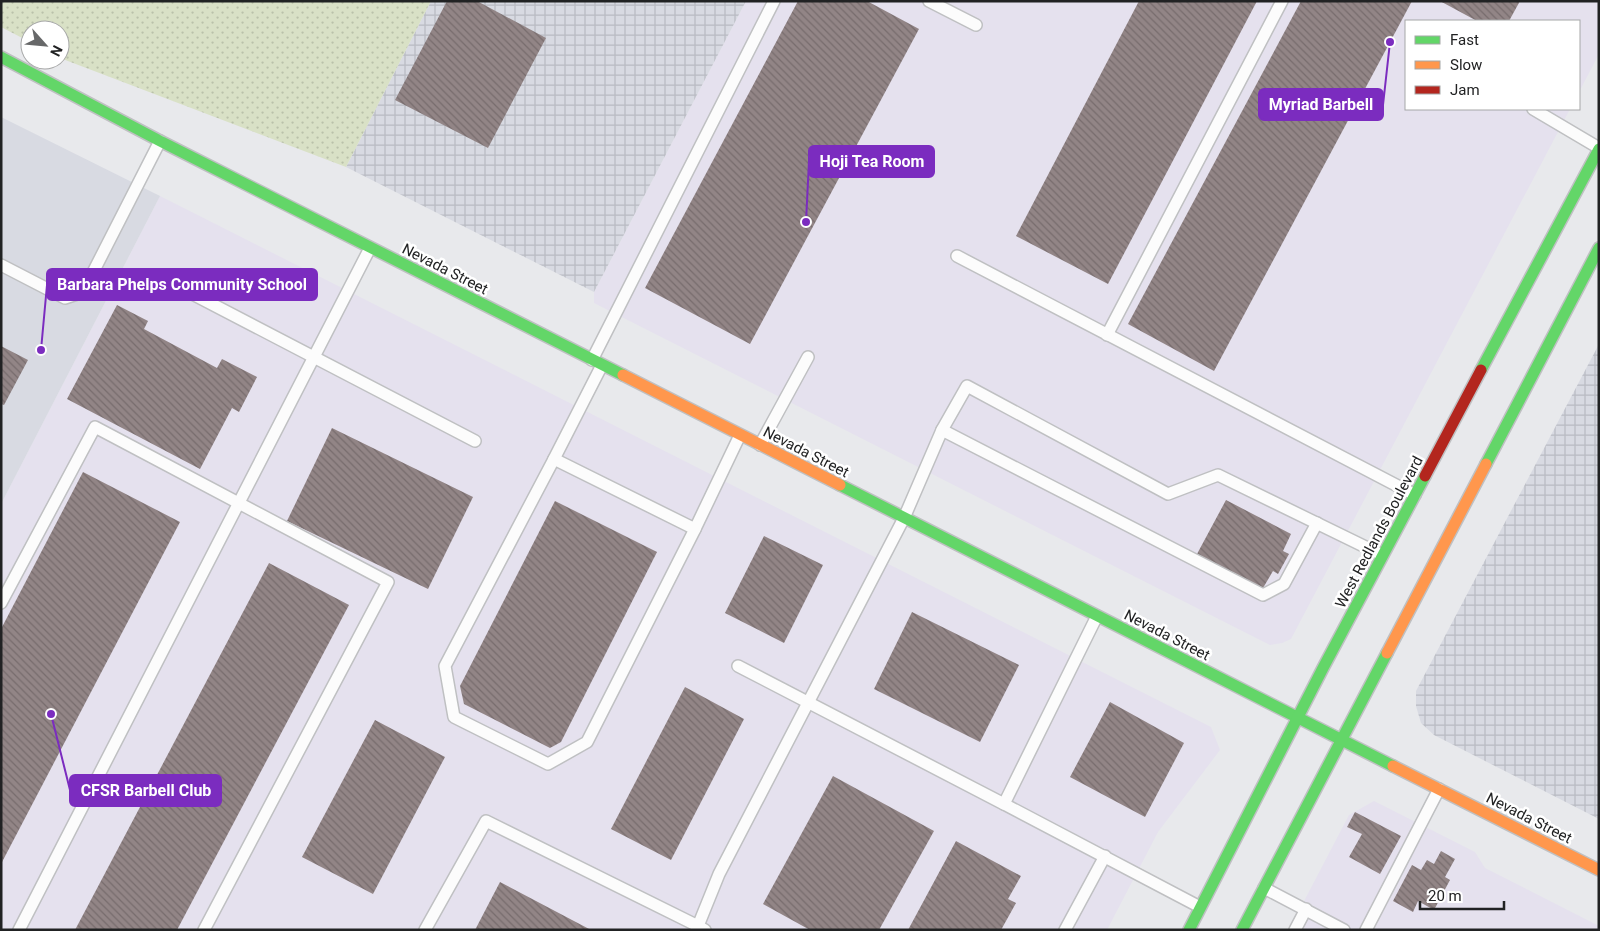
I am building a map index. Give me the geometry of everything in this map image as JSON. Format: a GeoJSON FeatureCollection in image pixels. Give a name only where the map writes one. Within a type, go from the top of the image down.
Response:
{"type":"FeatureCollection","features":[{"type":"Feature","properties":{"kind":"street","name":"Nevada Street"},"geometry":{"type":"LineString","coordinates":[[1,57],[160,141],[370,248],[1599,870]]}},
{"type":"Feature","properties":{"kind":"street","name":"West Redlands Boulevard"},"geometry":{"type":"LineString","coordinates":[[1189,930],[1382,556],[1599,149]]}},
{"type":"Feature","properties":{"kind":"street"},"geometry":{"type":"LineString","coordinates":[[1242,930],[1340,739],[1598,248]]}},
{"type":"Feature","properties":{"kind":"lane"},"geometry":{"type":"LineString","coordinates":[[740,435],[695,529],[587,742],[548,764],[454,717],[445,666],[554,459],[597,362],[774,1]]}},
{"type":"Feature","properties":{"kind":"lane"},"geometry":{"type":"LineString","coordinates":[[929,1],[976,25]]}},
{"type":"Feature","properties":{"kind":"lane"},"geometry":{"type":"LineString","coordinates":[[1107,335],[1282,1]]}},
{"type":"Feature","properties":{"kind":"lane"},"geometry":{"type":"LineString","coordinates":[[1535,110],[1599,149]]}},
{"type":"Feature","properties":{"kind":"lane"},"geometry":{"type":"LineString","coordinates":[[1,265],[65,298],[83,292],[160,141]]}},
{"type":"Feature","properties":{"kind":"lane"},"geometry":{"type":"LineString","coordinates":[[18,930],[370,248]]}},
{"type":"Feature","properties":{"kind":"lane"},"geometry":{"type":"LineString","coordinates":[[956,256],[1415,495]]}},
{"type":"Feature","properties":{"kind":"lane"},"geometry":{"type":"LineString","coordinates":[[158,276],[476,441]]}},
{"type":"Feature","properties":{"kind":"lane"},"geometry":{"type":"LineString","coordinates":[[760,445],[808,357]]}},
{"type":"Feature","properties":{"kind":"lane"},"geometry":{"type":"LineString","coordinates":[[426,930],[486,821],[700,929],[719,874],[904,518],[942,430],[967,386],[1168,494],[1218,476],[1382,556]]}},
{"type":"Feature","properties":{"kind":"lane"},"geometry":{"type":"LineString","coordinates":[[1,603],[95,427],[388,582],[204,930]]}},
{"type":"Feature","properties":{"kind":"lane"},"geometry":{"type":"LineString","coordinates":[[942,430],[1263,595],[1284,584],[1317,523]]}},
{"type":"Feature","properties":{"kind":"lane"},"geometry":{"type":"LineString","coordinates":[[554,459],[695,529]]}},
{"type":"Feature","properties":{"kind":"lane"},"geometry":{"type":"LineString","coordinates":[[1004,804],[1097,616]]}},
{"type":"Feature","properties":{"kind":"lane"},"geometry":{"type":"LineString","coordinates":[[738,666],[1200,907]]}},
{"type":"Feature","properties":{"kind":"lane"},"geometry":{"type":"LineString","coordinates":[[1366,930],[1439,789]]}},
{"type":"Feature","properties":{"kind":"lane"},"geometry":{"type":"LineString","coordinates":[[1065,930],[1105,856]]}},
{"type":"Feature","properties":{"kind":"lane"},"geometry":{"type":"LineString","coordinates":[[1263,888],[1344,930]]}},
{"type":"Feature","properties":{"kind":"lane"},"geometry":{"type":"LineString","coordinates":[[1295,930],[1306,909]]}},
{"type":"Feature","properties":{"kind":"shaded area"},"geometry":{"type":"Polygon","coordinates":[[[431,1],[746,1],[594,292],[346,167],[431,1]]]}},
{"type":"Feature","properties":{"kind":"shaded area"},"geometry":{"type":"Polygon","coordinates":[[[746,1],[1599,1],[1599,54],[1580,90],[1580,20],[1405,20],[1405,110],[1569,110],[1291,639],[1282,643],[1270,645],[594,303],[594,292],[746,1]]]}},
{"type":"Feature","properties":{"kind":"shaded area"},"geometry":{"type":"Polygon","coordinates":[[[1,117],[160,196],[1,504],[1,117]]]}},
{"type":"Feature","properties":{"kind":"shaded area"},"geometry":{"type":"Polygon","coordinates":[[[160,196],[1211,727],[1220,750],[1158,832],[1107,930],[1,930],[1,504],[160,196]]]}},
{"type":"Feature","properties":{"kind":"shaded area"},"geometry":{"type":"Polygon","coordinates":[[[1599,344],[1599,819],[1434,735],[1421,723],[1416,706],[1416,691],[1599,344]]]}},
{"type":"Feature","properties":{"kind":"shaded area"},"geometry":{"type":"Polygon","coordinates":[[[1374,801],[1475,852],[1485,868],[1599,926],[1599,930],[1289,930],[1349,815],[1374,801]]]}},
{"type":"Feature","properties":{"kind":"green space"},"geometry":{"type":"Polygon","coordinates":[[[1,1],[431,1],[346,167],[70,62],[70,20],[20,20],[20,37],[1,27],[1,1]]]}},
{"type":"Feature","properties":{"kind":"building"},"geometry":{"type":"Polygon","coordinates":[[[447,1],[477,1],[546,38],[488,148],[395,100],[447,1]]]}},
{"type":"Feature","properties":{"kind":"building"},"geometry":{"type":"Polygon","coordinates":[[[798,1],[867,1],[919,29],[750,344],[645,288],[798,1]]]}},
{"type":"Feature","properties":{"kind":"building"},"geometry":{"type":"Polygon","coordinates":[[[1139,1],[1257,1],[1108,284],[1016,236],[1139,1]]]}},
{"type":"Feature","properties":{"kind":"building"},"geometry":{"type":"Polygon","coordinates":[[[1301,1],[1412,1],[1214,371],[1128,324],[1301,1]]]}},
{"type":"Feature","properties":{"kind":"building"},"geometry":{"type":"Polygon","coordinates":[[[1440,1],[1520,1],[1510,20],[1475,20],[1440,1]]]}},
{"type":"Feature","properties":{"kind":"building"},"geometry":{"type":"Polygon","coordinates":[[[117,305],[148,321],[144,329],[217,368],[222,359],[257,377],[239,412],[232,408],[200,469],[67,399],[117,305]]]}},
{"type":"Feature","properties":{"kind":"building"},"geometry":{"type":"Polygon","coordinates":[[[1,346],[28,360],[4,405],[1,404],[1,346]]]}},
{"type":"Feature","properties":{"kind":"building"},"geometry":{"type":"Polygon","coordinates":[[[332,428],[473,497],[428,589],[287,521],[332,428]]]}},
{"type":"Feature","properties":{"kind":"building"},"geometry":{"type":"Polygon","coordinates":[[[83,472],[180,522],[1,864],[1,629],[83,472]]]}},
{"type":"Feature","properties":{"kind":"building"},"geometry":{"type":"Polygon","coordinates":[[[1226,500],[1291,534],[1283,551],[1289,554],[1278,574],[1273,571],[1263,588],[1197,554],[1226,500]]]}},
{"type":"Feature","properties":{"kind":"building"},"geometry":{"type":"Polygon","coordinates":[[[555,501],[657,552],[561,742],[550,748],[464,704],[460,686],[555,501]]]}},
{"type":"Feature","properties":{"kind":"building"},"geometry":{"type":"Polygon","coordinates":[[[764,536],[823,565],[784,643],[725,613],[764,536]]]}},
{"type":"Feature","properties":{"kind":"building"},"geometry":{"type":"Polygon","coordinates":[[[269,563],[349,605],[177,930],[75,930],[269,563]]]}},
{"type":"Feature","properties":{"kind":"building"},"geometry":{"type":"Polygon","coordinates":[[[912,612],[1019,665],[980,742],[874,689],[912,612]]]}},
{"type":"Feature","properties":{"kind":"building"},"geometry":{"type":"Polygon","coordinates":[[[685,687],[744,719],[671,860],[611,829],[685,687]]]}},
{"type":"Feature","properties":{"kind":"building"},"geometry":{"type":"Polygon","coordinates":[[[1110,702],[1184,743],[1145,817],[1070,777],[1110,702]]]}},
{"type":"Feature","properties":{"kind":"building"},"geometry":{"type":"Polygon","coordinates":[[[375,720],[445,757],[373,894],[302,857],[375,720]]]}},
{"type":"Feature","properties":{"kind":"building"},"geometry":{"type":"Polygon","coordinates":[[[833,776],[934,831],[879,930],[810,930],[763,904],[833,776]]]}},
{"type":"Feature","properties":{"kind":"building"},"geometry":{"type":"Polygon","coordinates":[[[1355,812],[1401,836],[1380,874],[1349,857],[1362,834],[1347,827],[1355,812]]]}},
{"type":"Feature","properties":{"kind":"building"},"geometry":{"type":"Polygon","coordinates":[[[956,841],[1021,876],[1008,899],[1016,903],[1001,930],[908,930],[956,841]]]}},
{"type":"Feature","properties":{"kind":"building"},"geometry":{"type":"Polygon","coordinates":[[[1441,851],[1455,859],[1445,877],[1450,880],[1434,910],[1418,901],[1413,912],[1393,901],[1412,865],[1421,870],[1427,860],[1434,864],[1441,851]]]}},
{"type":"Feature","properties":{"kind":"building"},"geometry":{"type":"Polygon","coordinates":[[[500,882],[591,930],[475,930],[500,882]]]}},
{"type":"Feature","properties":{"kind":"traffic: fast"},"geometry":{"type":"LineString","coordinates":[[1,57],[160,141],[623,375]]}},
{"type":"Feature","properties":{"kind":"traffic: fast"},"geometry":{"type":"LineString","coordinates":[[1481,370],[1599,149]]}},
{"type":"Feature","properties":{"kind":"traffic: fast"},"geometry":{"type":"LineString","coordinates":[[1486,464],[1599,248]]}},
{"type":"Feature","properties":{"kind":"traffic: fast"},"geometry":{"type":"LineString","coordinates":[[1189,930],[1323,668],[1425,476]]}},
{"type":"Feature","properties":{"kind":"traffic: fast"},"geometry":{"type":"LineString","coordinates":[[840,485],[1393,766]]}},
{"type":"Feature","properties":{"kind":"traffic: fast"},"geometry":{"type":"LineString","coordinates":[[1242,930],[1387,653]]}},
{"type":"Feature","properties":{"kind":"traffic: slow"},"geometry":{"type":"LineString","coordinates":[[623,375],[840,485]]}},
{"type":"Feature","properties":{"kind":"traffic: slow"},"geometry":{"type":"LineString","coordinates":[[1387,653],[1486,464]]}},
{"type":"Feature","properties":{"kind":"traffic: slow"},"geometry":{"type":"LineString","coordinates":[[1393,766],[1599,870]]}},
{"type":"Feature","properties":{"kind":"traffic: jam"},"geometry":{"type":"LineString","coordinates":[[1425,476],[1481,370]]}},
{"type":"Feature","properties":{"kind":"place","name":"Myriad Barbell"},"geometry":{"type":"Point","coordinates":[1390,42]}},
{"type":"Feature","properties":{"kind":"place","name":"Hoji Tea Room"},"geometry":{"type":"Point","coordinates":[806,222]}},
{"type":"Feature","properties":{"kind":"place","name":"Barbara Phelps Community School"},"geometry":{"type":"Point","coordinates":[41,350]}},
{"type":"Feature","properties":{"kind":"place","name":"CFSR Barbell Club"},"geometry":{"type":"Point","coordinates":[51,714]}}]}
